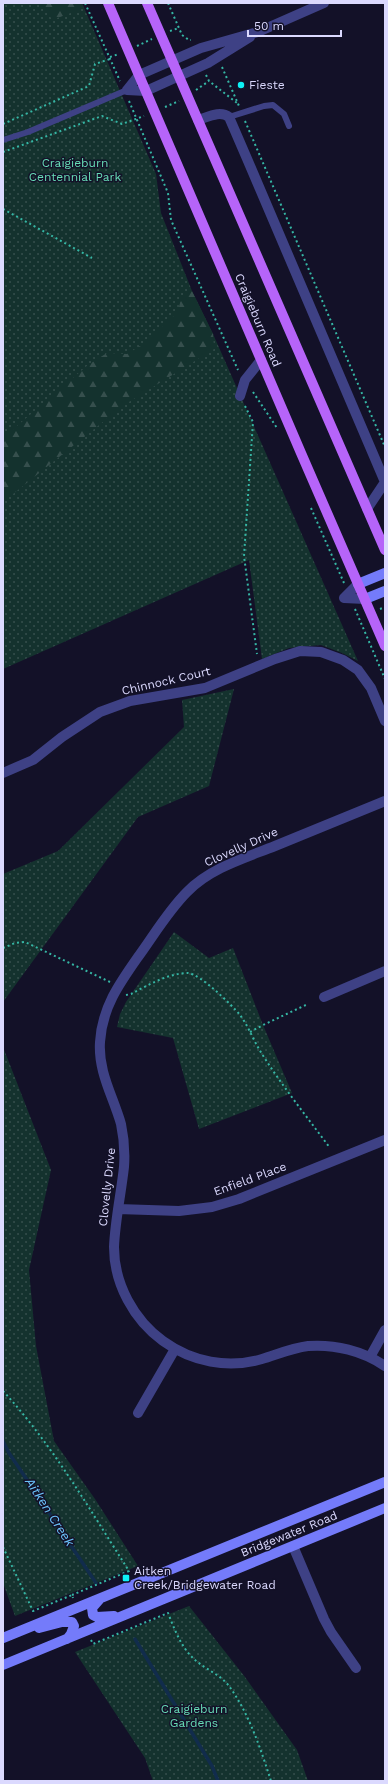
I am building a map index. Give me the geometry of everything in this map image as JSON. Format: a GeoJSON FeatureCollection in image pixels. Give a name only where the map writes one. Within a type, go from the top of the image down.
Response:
{"type":"FeatureCollection","features":[{"type":"Feature","properties":{"kind":"main road","name":"Craigieburn Road"},"geometry":{"type":"LineString","coordinates":[[108,3],[385,646]]}},
{"type":"Feature","properties":{"kind":"main road","name":"Craigieburn Road"},"geometry":{"type":"LineString","coordinates":[[147,3],[385,550]]}},
{"type":"Feature","properties":{"kind":"street"},"geometry":{"type":"LineString","coordinates":[[126,91],[146,91],[179,77],[208,63],[258,32],[324,3]]}},
{"type":"Feature","properties":{"kind":"street"},"geometry":{"type":"LineString","coordinates":[[126,91],[139,75],[200,48],[258,32]]}},
{"type":"Feature","properties":{"kind":"street"},"geometry":{"type":"LineString","coordinates":[[198,120],[218,114],[225,114],[229,117],[385,482],[367,509]]}},
{"type":"Feature","properties":{"kind":"street"},"geometry":{"type":"LineString","coordinates":[[240,396],[245,380],[261,360]]}},
{"type":"Feature","properties":{"kind":"street"},"geometry":{"type":"LineString","coordinates":[[385,573],[358,584],[349,596],[365,599],[385,591]]}},
{"type":"Feature","properties":{"kind":"street","name":"Chinnock Court"},"geometry":{"type":"LineString","coordinates":[[3,773],[33,760],[62,737],[100,712],[130,701],[205,688],[275,659],[300,652],[321,652],[343,660],[358,670],[371,688],[385,721]]}},
{"type":"Feature","properties":{"kind":"street","name":"Clovelly Drive"},"geometry":{"type":"LineString","coordinates":[[385,801],[234,863],[202,880],[187,892],[178,902],[116,987],[103,1019],[100,1045],[102,1069],[123,1136],[124,1164],[114,1254],[123,1290],[135,1313],[142,1322],[153,1333],[175,1349],[204,1361],[222,1363],[251,1362],[308,1346],[334,1347],[370,1357],[385,1366]]}},
{"type":"Feature","properties":{"kind":"street"},"geometry":{"type":"LineString","coordinates":[[324,996],[385,971]]}},
{"type":"Feature","properties":{"kind":"street","name":"Enfield Place"},"geometry":{"type":"LineString","coordinates":[[118,1209],[179,1211],[212,1207],[239,1199],[385,1140]]}},
{"type":"Feature","properties":{"kind":"street"},"geometry":{"type":"LineString","coordinates":[[370,1357],[385,1330]]}},
{"type":"Feature","properties":{"kind":"street"},"geometry":{"type":"LineString","coordinates":[[138,1413],[175,1349]]}},
{"type":"Feature","properties":{"kind":"street","name":"Bridgewater Road"},"geometry":{"type":"LineString","coordinates":[[6,1637],[385,1482]]}},
{"type":"Feature","properties":{"kind":"street","name":"Bridgewater Road"},"geometry":{"type":"LineString","coordinates":[[3,1665],[385,1508]]}},
{"type":"Feature","properties":{"kind":"street"},"geometry":{"type":"LineString","coordinates":[[293,1546],[324,1619],[331,1632],[356,1668]]}},
{"type":"Feature","properties":{"kind":"street"},"geometry":{"type":"LineString","coordinates":[[102,1597],[92,1608],[93,1615],[97,1617],[106,1617],[126,1615]]}},
{"type":"Feature","properties":{"kind":"street"},"geometry":{"type":"LineString","coordinates":[[6,1637],[62,1622],[72,1622],[74,1629],[66,1639]]}},
{"type":"Feature","properties":{"kind":"lane"},"geometry":{"type":"LineString","coordinates":[[3,140],[28,132],[126,91]]}},
{"type":"Feature","properties":{"kind":"lane"},"geometry":{"type":"LineString","coordinates":[[229,117],[241,112],[273,105],[284,114],[289,126]]}},
{"type":"Feature","properties":{"kind":"path"},"geometry":{"type":"LineString","coordinates":[[86,3],[126,91],[168,193],[171,220],[237,368],[277,428]]}},
{"type":"Feature","properties":{"kind":"path"},"geometry":{"type":"LineString","coordinates":[[168,3],[182,35],[189,40],[196,38]]}},
{"type":"Feature","properties":{"kind":"path"},"geometry":{"type":"LineString","coordinates":[[3,124],[89,86],[95,64],[178,28]]}},
{"type":"Feature","properties":{"kind":"path"},"geometry":{"type":"LineString","coordinates":[[222,66],[385,447]]}},
{"type":"Feature","properties":{"kind":"path"},"geometry":{"type":"LineString","coordinates":[[3,152],[102,116],[122,124],[137,119],[187,96],[210,81]]}},
{"type":"Feature","properties":{"kind":"path"},"geometry":{"type":"LineString","coordinates":[[3,209],[92,258]]}},
{"type":"Feature","properties":{"kind":"path"},"geometry":{"type":"LineString","coordinates":[[240,396],[253,422],[244,556],[256,654]]}},
{"type":"Feature","properties":{"kind":"path"},"geometry":{"type":"LineString","coordinates":[[308,501],[385,679]]}},
{"type":"Feature","properties":{"kind":"path"},"geometry":{"type":"LineString","coordinates":[[3,948],[25,942],[106,979]]}},
{"type":"Feature","properties":{"kind":"path"},"geometry":{"type":"LineString","coordinates":[[127,995],[172,976],[189,973],[198,976],[240,1015],[266,1060],[330,1148]]}},
{"type":"Feature","properties":{"kind":"path"},"geometry":{"type":"LineString","coordinates":[[250,1032],[263,1024],[308,1004]]}},
{"type":"Feature","properties":{"kind":"path"},"geometry":{"type":"LineString","coordinates":[[3,1391],[35,1430],[70,1480],[129,1571],[72,1595]]}},
{"type":"Feature","properties":{"kind":"path"},"geometry":{"type":"LineString","coordinates":[[3,1547],[33,1611]]}},
{"type":"Feature","properties":{"kind":"path"},"geometry":{"type":"LineString","coordinates":[[168,1613],[188,1653],[223,1680],[235,1696],[259,1742],[271,1781]]}},
{"type":"Feature","properties":{"kind":"green space","name":"Craigieburn Centennial Park"},"geometry":{"type":"Polygon","coordinates":[[[3,3],[82,3],[156,174],[161,213],[192,291],[213,334],[358,661],[321,645],[289,648],[262,659],[249,560],[3,669],[3,3]]]}},
{"type":"Feature","properties":{"kind":"green space"},"geometry":{"type":"Polygon","coordinates":[[[43,3],[82,3],[84,8],[52,20],[43,3]]]}},
{"type":"Feature","properties":{"kind":"green space"},"geometry":{"type":"Polygon","coordinates":[[[192,291],[213,334],[214,349],[124,405],[3,502],[3,438],[88,365],[107,353],[127,354],[145,343],[178,312],[181,298],[192,291]]]}},
{"type":"Feature","properties":{"kind":"green space"},"geometry":{"type":"Polygon","coordinates":[[[234,689],[209,786],[138,817],[3,1002],[3,874],[58,851],[184,727],[182,700],[234,689]]]}},
{"type":"Feature","properties":{"kind":"green space"},"geometry":{"type":"Polygon","coordinates":[[[174,932],[209,958],[233,948],[263,1025],[292,1093],[199,1129],[173,1038],[117,1027],[120,1014],[126,1002],[174,932]]]}},
{"type":"Feature","properties":{"kind":"green space"},"geometry":{"type":"Polygon","coordinates":[[[3,1047],[51,1170],[29,1270],[36,1346],[54,1441],[95,1499],[138,1566],[15,1616],[3,1583],[3,1047]]]}},
{"type":"Feature","properties":{"kind":"green space","name":"Craigieburn Gardens"},"geometry":{"type":"Polygon","coordinates":[[[189,1606],[245,1677],[297,1750],[308,1781],[153,1781],[145,1758],[75,1652],[189,1606]]]}},
{"type":"Feature","properties":{"kind":"waterway","name":"Aitken Creek"},"geometry":{"type":"LineString","coordinates":[[3,1441],[9,1453],[96,1583]]}},
{"type":"Feature","properties":{"kind":"waterway","name":"Aitken Creek"},"geometry":{"type":"LineString","coordinates":[[135,1639],[212,1766],[218,1781]]}},
{"type":"Feature","properties":{"kind":"place","name":"Fieste"},"geometry":{"type":"Point","coordinates":[241,85]}},
{"type":"Feature","properties":{"kind":"place","name":"Aitken Creek/Bridgewater Road"},"geometry":{"type":"Point","coordinates":[126,1578]}}]}
